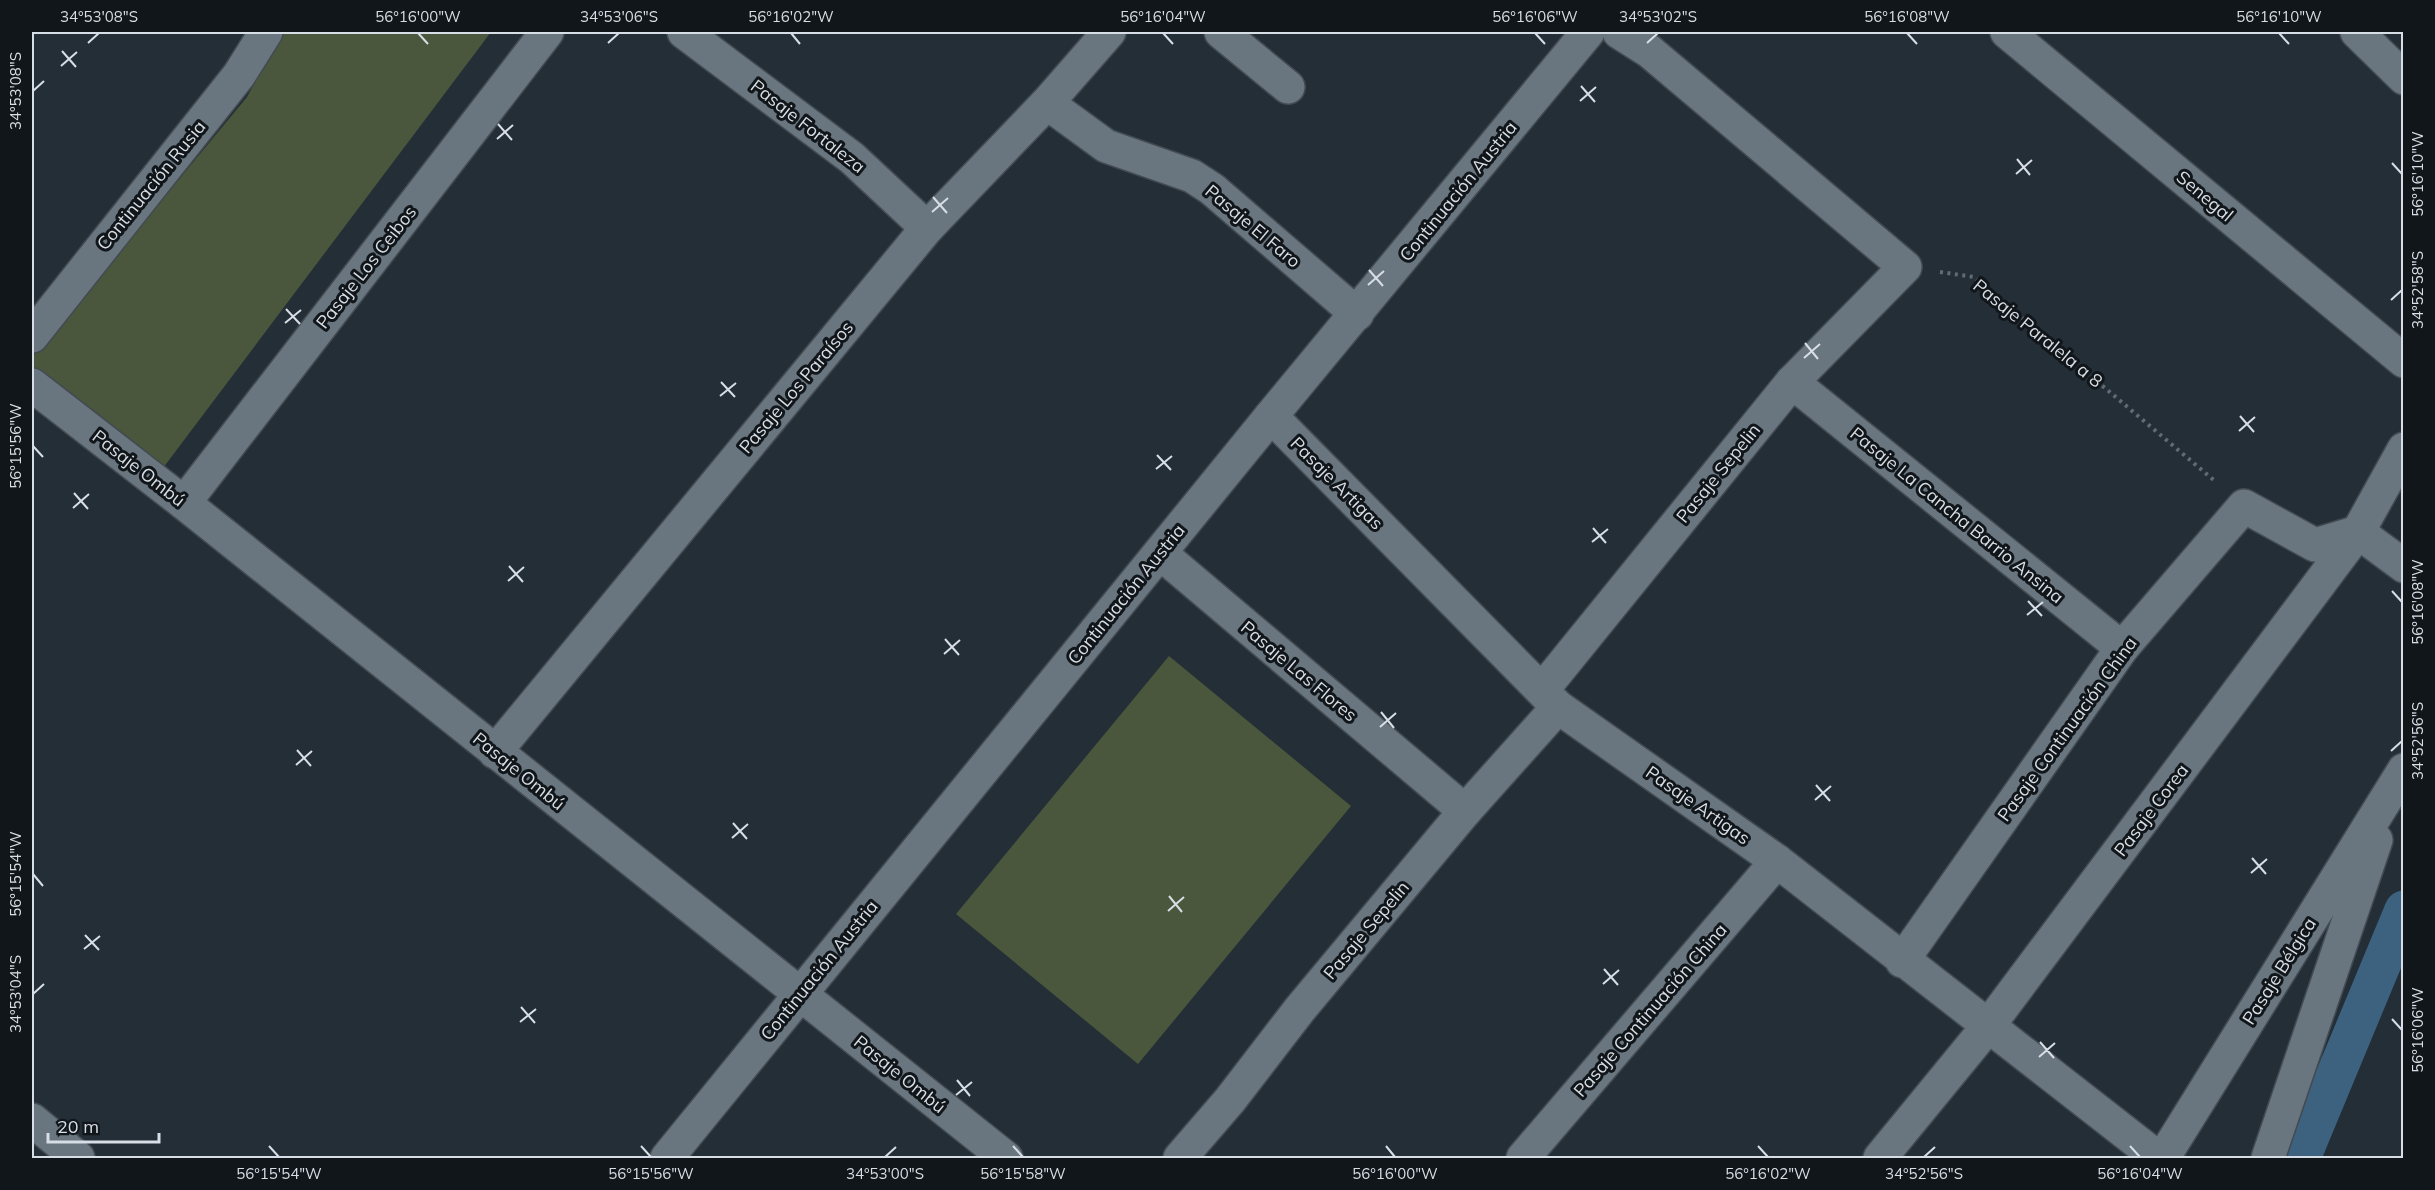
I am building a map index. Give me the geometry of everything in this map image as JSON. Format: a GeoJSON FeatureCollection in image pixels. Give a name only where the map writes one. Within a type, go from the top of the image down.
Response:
{"type":"FeatureCollection","features":[{"type":"Feature","properties":{"kind":"street","name":"Continuación Rusia"},"geometry":{"type":"LineString","coordinates":[[32,336],[239,75],[266,32]]}},
{"type":"Feature","properties":{"kind":"street","name":"Pasaje Los Ceibos"},"geometry":{"type":"LineString","coordinates":[[184,503],[547,32]]}},
{"type":"Feature","properties":{"kind":"street","name":"Pasaje Los Paraísos"},"geometry":{"type":"LineString","coordinates":[[495,752],[927,228],[1047,103],[1109,32]]}},
{"type":"Feature","properties":{"kind":"street"},"geometry":{"type":"LineString","coordinates":[[1221,32],[1288,87]]}},
{"type":"Feature","properties":{"kind":"street","name":"Continuación Austria"},"geometry":{"type":"LineString","coordinates":[[667,1158],[799,993],[1588,32]]}},
{"type":"Feature","properties":{"kind":"street"},"geometry":{"type":"LineString","coordinates":[[1619,32],[1650,51],[1905,267]]}},
{"type":"Feature","properties":{"kind":"street","name":"Senegal"},"geometry":{"type":"LineString","coordinates":[[2007,32],[2403,361]]}},
{"type":"Feature","properties":{"kind":"street"},"geometry":{"type":"LineString","coordinates":[[2357,32],[2403,78]]}},
{"type":"Feature","properties":{"kind":"street","name":"Pasaje Fortaleza"},"geometry":{"type":"LineString","coordinates":[[698,36],[852,158],[927,228]]}},
{"type":"Feature","properties":{"kind":"street","name":"Pasaje El Faro"},"geometry":{"type":"LineString","coordinates":[[1047,103],[1106,146],[1192,176],[1212,189],[1357,314]]}},
{"type":"Feature","properties":{"kind":"street","name":"Pasaje Sepelin"},"geometry":{"type":"LineString","coordinates":[[1180,1158],[1230,1100],[1300,1009],[1465,811],[1792,382],[1905,267]]}},
{"type":"Feature","properties":{"kind":"street","name":"Pasaje La Cancha Barrio Ansina"},"geometry":{"type":"LineString","coordinates":[[1792,382],[2122,648]]}},
{"type":"Feature","properties":{"kind":"street","name":"Pasaje Ombú"},"geometry":{"type":"LineString","coordinates":[[32,385],[184,503],[1006,1158]]}},
{"type":"Feature","properties":{"kind":"street","name":"Pasaje Artigas"},"geometry":{"type":"LineString","coordinates":[[1271,416],[1550,698],[1777,861],[1902,961],[1989,1025],[2158,1158]]}},
{"type":"Feature","properties":{"kind":"street","name":"Pasaje Corea"},"geometry":{"type":"LineString","coordinates":[[1880,1158],[1989,1025],[2358,532],[2403,450]]}},
{"type":"Feature","properties":{"kind":"street"},"geometry":{"type":"LineString","coordinates":[[2244,506],[2315,545],[2358,532],[2403,566]]}},
{"type":"Feature","properties":{"kind":"street","name":"Pasaje Continuación China"},"geometry":{"type":"LineString","coordinates":[[1902,961],[2122,648],[2244,506]]}},
{"type":"Feature","properties":{"kind":"street","name":"Pasaje Las Flores"},"geometry":{"type":"LineString","coordinates":[[1160,553],[1465,811]]}},
{"type":"Feature","properties":{"kind":"street","name":"Pasaje Bélgica"},"geometry":{"type":"LineString","coordinates":[[2163,1158],[2399,777]]}},
{"type":"Feature","properties":{"kind":"street","name":"Pasaje Bélgica"},"geometry":{"type":"LineString","coordinates":[[2268,1158],[2399,777]]}},
{"type":"Feature","properties":{"kind":"street","name":"Pasaje Continuación China"},"geometry":{"type":"LineString","coordinates":[[1523,1158],[1777,861]]}},
{"type":"Feature","properties":{"kind":"street"},"geometry":{"type":"LineString","coordinates":[[32,1120],[78,1158]]}},
{"type":"Feature","properties":{"kind":"path","name":"Pasaje Paralela a 8"},"geometry":{"type":"LineString","coordinates":[[1905,267],[1974,277],[2244,506]]}},
{"type":"Feature","properties":{"kind":"green space"},"geometry":{"type":"Polygon","coordinates":[[[282,32],[491,32],[154,480],[32,386],[32,357],[247,97],[282,32]]]}},
{"type":"Feature","properties":{"kind":"green space"},"geometry":{"type":"Polygon","coordinates":[[[1169,656],[1351,806],[1138,1064],[956,914],[1169,656]]]}},
{"type":"Feature","properties":{"kind":"waterway"},"geometry":{"type":"LineString","coordinates":[[2301,1158],[2404,910]]}}]}
